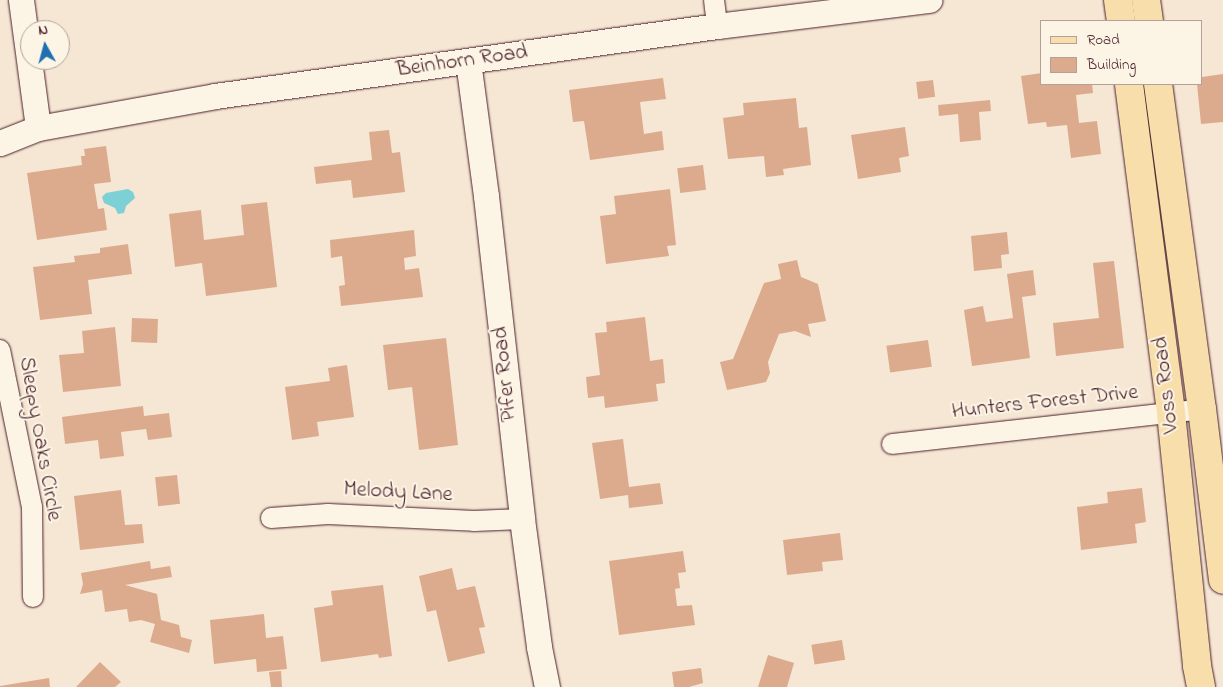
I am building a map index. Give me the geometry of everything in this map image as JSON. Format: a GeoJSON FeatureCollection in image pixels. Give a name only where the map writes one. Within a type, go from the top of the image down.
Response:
{"type":"FeatureCollection","features":[{"type":"Feature","properties":{"kind":"main road"},"geometry":{"type":"LineString","coordinates":[[1118,0],[1121,20]]}},
{"type":"Feature","properties":{"kind":"main road"},"geometry":{"type":"LineString","coordinates":[[1146,0],[1149,20]]}},
{"type":"Feature","properties":{"kind":"main road","name":"Voss Road"},"geometry":{"type":"LineString","coordinates":[[1129,85],[1171,413],[1196,666],[1201,687]]}},
{"type":"Feature","properties":{"kind":"main road","name":"Voss Road"},"geometry":{"type":"LineString","coordinates":[[1158,85],[1223,580]]}},
{"type":"Feature","properties":{"kind":"street"},"geometry":{"type":"LineString","coordinates":[[21,0],[38,128]]}},
{"type":"Feature","properties":{"kind":"street"},"geometry":{"type":"LineString","coordinates":[[714,0],[717,26]]}},
{"type":"Feature","properties":{"kind":"street","name":"Beinhorn Road"},"geometry":{"type":"LineString","coordinates":[[0,143],[38,128],[215,96],[717,26],[929,0]]}},
{"type":"Feature","properties":{"kind":"street","name":"Pifer Road"},"geometry":{"type":"LineString","coordinates":[[468,61],[486,196],[522,519],[539,647],[547,687]]}},
{"type":"Feature","properties":{"kind":"street","name":"Sleepy Oaks Circle"},"geometry":{"type":"LineString","coordinates":[[0,350],[32,507],[33,597]]}},
{"type":"Feature","properties":{"kind":"street","name":"Hunters Forest Drive"},"geometry":{"type":"LineString","coordinates":[[892,444],[1202,409]]}},
{"type":"Feature","properties":{"kind":"street","name":"Melody Lane"},"geometry":{"type":"LineString","coordinates":[[271,518],[328,514],[474,521],[522,519]]}},
{"type":"Feature","properties":{"kind":"water"},"geometry":{"type":"Polygon","coordinates":[[[128,189],[133,192],[135,198],[126,206],[124,213],[118,214],[115,208],[104,203],[102,197],[106,193],[128,189]]]}},
{"type":"Feature","properties":{"kind":"building"},"geometry":{"type":"Polygon","coordinates":[[[1040,73],[1040,85],[1092,85],[1093,93],[1076,95],[1079,123],[1097,121],[1101,154],[1071,158],[1067,125],[1047,127],[1046,122],[1028,124],[1021,76],[1040,73]]]}},
{"type":"Feature","properties":{"kind":"building"},"geometry":{"type":"Polygon","coordinates":[[[1223,74],[1223,122],[1201,124],[1197,85],[1203,85],[1203,77],[1223,74]]]}},
{"type":"Feature","properties":{"kind":"building"},"geometry":{"type":"Polygon","coordinates":[[[663,78],[666,99],[640,102],[644,134],[662,131],[664,150],[590,160],[584,121],[573,122],[569,90],[663,78]]]}},
{"type":"Feature","properties":{"kind":"building"},"geometry":{"type":"Polygon","coordinates":[[[933,80],[935,97],[918,99],[916,82],[933,80]]]}},
{"type":"Feature","properties":{"kind":"building"},"geometry":{"type":"Polygon","coordinates":[[[796,98],[799,128],[807,127],[811,165],[783,169],[784,175],[766,177],[764,156],[728,159],[723,118],[744,115],[743,103],[796,98]]]}},
{"type":"Feature","properties":{"kind":"building"},"geometry":{"type":"Polygon","coordinates":[[[990,100],[991,111],[979,112],[981,140],[960,142],[958,114],[939,116],[938,105],[990,100]]]}},
{"type":"Feature","properties":{"kind":"building"},"geometry":{"type":"Polygon","coordinates":[[[905,127],[909,156],[899,158],[901,172],[858,179],[851,135],[905,127]]]}},
{"type":"Feature","properties":{"kind":"building"},"geometry":{"type":"Polygon","coordinates":[[[389,130],[392,153],[400,152],[405,192],[353,198],[351,180],[316,184],[314,167],[372,160],[369,132],[389,130]]]}},
{"type":"Feature","properties":{"kind":"building"},"geometry":{"type":"Polygon","coordinates":[[[106,146],[111,182],[94,184],[98,209],[104,208],[107,230],[37,240],[27,173],[82,165],[81,156],[85,156],[84,149],[106,146]]]}},
{"type":"Feature","properties":{"kind":"building"},"geometry":{"type":"Polygon","coordinates":[[[703,165],[706,190],[680,193],[677,168],[703,165]]]}},
{"type":"Feature","properties":{"kind":"building"},"geometry":{"type":"Polygon","coordinates":[[[670,189],[676,245],[667,246],[669,256],[606,264],[600,216],[616,214],[614,196],[670,189]]]}},
{"type":"Feature","properties":{"kind":"building"},"geometry":{"type":"Polygon","coordinates":[[[267,202],[277,287],[206,296],[202,263],[175,267],[169,214],[201,210],[204,240],[244,235],[241,205],[267,202]]]}},
{"type":"Feature","properties":{"kind":"building"},"geometry":{"type":"Polygon","coordinates":[[[414,230],[416,256],[404,258],[405,270],[419,268],[423,297],[341,306],[339,286],[345,285],[342,256],[331,258],[330,240],[414,230]]]}},
{"type":"Feature","properties":{"kind":"building"},"geometry":{"type":"Polygon","coordinates":[[[1007,232],[1009,254],[1001,255],[1002,268],[974,271],[971,236],[1007,232]]]}},
{"type":"Feature","properties":{"kind":"building"},"geometry":{"type":"Polygon","coordinates":[[[128,244],[132,274],[88,280],[92,314],[40,320],[33,267],[75,262],[74,256],[100,253],[100,248],[128,244]]]}},
{"type":"Feature","properties":{"kind":"building"},"geometry":{"type":"Polygon","coordinates":[[[797,260],[801,277],[818,284],[826,321],[808,324],[811,337],[795,331],[779,334],[768,362],[770,373],[766,382],[727,390],[720,362],[733,359],[764,283],[781,279],[778,264],[797,260]]]}},
{"type":"Feature","properties":{"kind":"building"},"geometry":{"type":"Polygon","coordinates":[[[1114,261],[1124,348],[1056,356],[1053,323],[1099,318],[1093,263],[1114,261]]]}},
{"type":"Feature","properties":{"kind":"building"},"geometry":{"type":"Polygon","coordinates":[[[1033,270],[1036,295],[1022,297],[1030,358],[972,366],[964,310],[983,306],[986,322],[1013,318],[1007,274],[1033,270]]]}},
{"type":"Feature","properties":{"kind":"building"},"geometry":{"type":"Polygon","coordinates":[[[645,317],[650,361],[663,359],[665,383],[656,384],[658,401],[605,408],[604,396],[588,398],[586,377],[600,375],[595,333],[607,332],[606,322],[645,317]]]}},
{"type":"Feature","properties":{"kind":"building"},"geometry":{"type":"Polygon","coordinates":[[[132,318],[158,319],[157,343],[131,342],[132,318]]]}},
{"type":"Feature","properties":{"kind":"building"},"geometry":{"type":"Polygon","coordinates":[[[115,327],[121,386],[63,392],[59,355],[84,353],[82,331],[115,327]]]}},
{"type":"Feature","properties":{"kind":"building"},"geometry":{"type":"Polygon","coordinates":[[[446,338],[458,445],[419,450],[412,387],[388,390],[383,345],[446,338]]]}},
{"type":"Feature","properties":{"kind":"building"},"geometry":{"type":"Polygon","coordinates":[[[928,340],[932,367],[890,373],[886,346],[928,340]]]}},
{"type":"Feature","properties":{"kind":"building"},"geometry":{"type":"Polygon","coordinates":[[[347,365],[354,417],[317,422],[319,436],[292,440],[285,387],[330,381],[328,368],[347,365]]]}},
{"type":"Feature","properties":{"kind":"building"},"geometry":{"type":"Polygon","coordinates":[[[143,406],[144,416],[169,413],[172,437],[148,440],[146,429],[121,432],[124,456],[100,459],[98,440],[65,444],[62,417],[143,406]]]}},
{"type":"Feature","properties":{"kind":"building"},"geometry":{"type":"Polygon","coordinates":[[[623,439],[629,487],[660,483],[663,504],[629,508],[628,495],[600,499],[592,443],[623,439]]]}},
{"type":"Feature","properties":{"kind":"building"},"geometry":{"type":"Polygon","coordinates":[[[177,475],[180,504],[158,506],[155,477],[177,475]]]}},
{"type":"Feature","properties":{"kind":"building"},"geometry":{"type":"Polygon","coordinates":[[[1142,488],[1146,522],[1135,524],[1137,543],[1081,550],[1077,507],[1108,503],[1107,492],[1142,488]]]}},
{"type":"Feature","properties":{"kind":"building"},"geometry":{"type":"Polygon","coordinates":[[[121,490],[125,525],[142,524],[144,543],[80,550],[74,496],[121,490]]]}},
{"type":"Feature","properties":{"kind":"building"},"geometry":{"type":"Polygon","coordinates":[[[840,533],[843,560],[822,562],[823,571],[787,575],[783,540],[840,533]]]}},
{"type":"Feature","properties":{"kind":"building"},"geometry":{"type":"Polygon","coordinates":[[[683,551],[686,572],[678,573],[680,588],[675,589],[677,606],[692,605],[695,625],[619,635],[609,561],[683,551]]]}},
{"type":"Feature","properties":{"kind":"building"},"geometry":{"type":"Polygon","coordinates":[[[150,561],[151,569],[170,566],[172,577],[125,585],[157,594],[161,620],[179,625],[181,637],[192,640],[189,653],[150,642],[155,624],[141,620],[129,622],[127,609],[105,612],[102,590],[80,594],[83,584],[81,573],[150,561]]]}},
{"type":"Feature","properties":{"kind":"building"},"geometry":{"type":"Polygon","coordinates":[[[452,568],[457,590],[475,586],[485,627],[479,628],[485,653],[448,662],[436,610],[427,612],[419,576],[452,568]]]}},
{"type":"Feature","properties":{"kind":"building"},"geometry":{"type":"Polygon","coordinates":[[[383,585],[392,656],[379,658],[378,654],[321,662],[314,608],[333,605],[331,591],[383,585]]]}},
{"type":"Feature","properties":{"kind":"building"},"geometry":{"type":"Polygon","coordinates":[[[264,614],[266,638],[283,636],[287,669],[257,672],[256,659],[214,664],[210,620],[264,614]]]}},
{"type":"Feature","properties":{"kind":"building"},"geometry":{"type":"Polygon","coordinates":[[[842,640],[845,660],[815,665],[811,645],[842,640]]]}},
{"type":"Feature","properties":{"kind":"building"},"geometry":{"type":"Polygon","coordinates":[[[768,655],[794,663],[787,687],[758,687],[768,655]]]}},
{"type":"Feature","properties":{"kind":"building"},"geometry":{"type":"Polygon","coordinates":[[[100,662],[121,682],[115,687],[76,687],[100,662]]]}},
{"type":"Feature","properties":{"kind":"building"},"geometry":{"type":"Polygon","coordinates":[[[701,668],[703,683],[689,687],[674,687],[672,672],[701,668]]]}},
{"type":"Feature","properties":{"kind":"building"},"geometry":{"type":"Polygon","coordinates":[[[281,671],[282,687],[271,687],[269,672],[281,671]]]}},
{"type":"Feature","properties":{"kind":"building"},"geometry":{"type":"Polygon","coordinates":[[[49,678],[50,687],[0,687],[0,686],[49,678]]]}}]}
